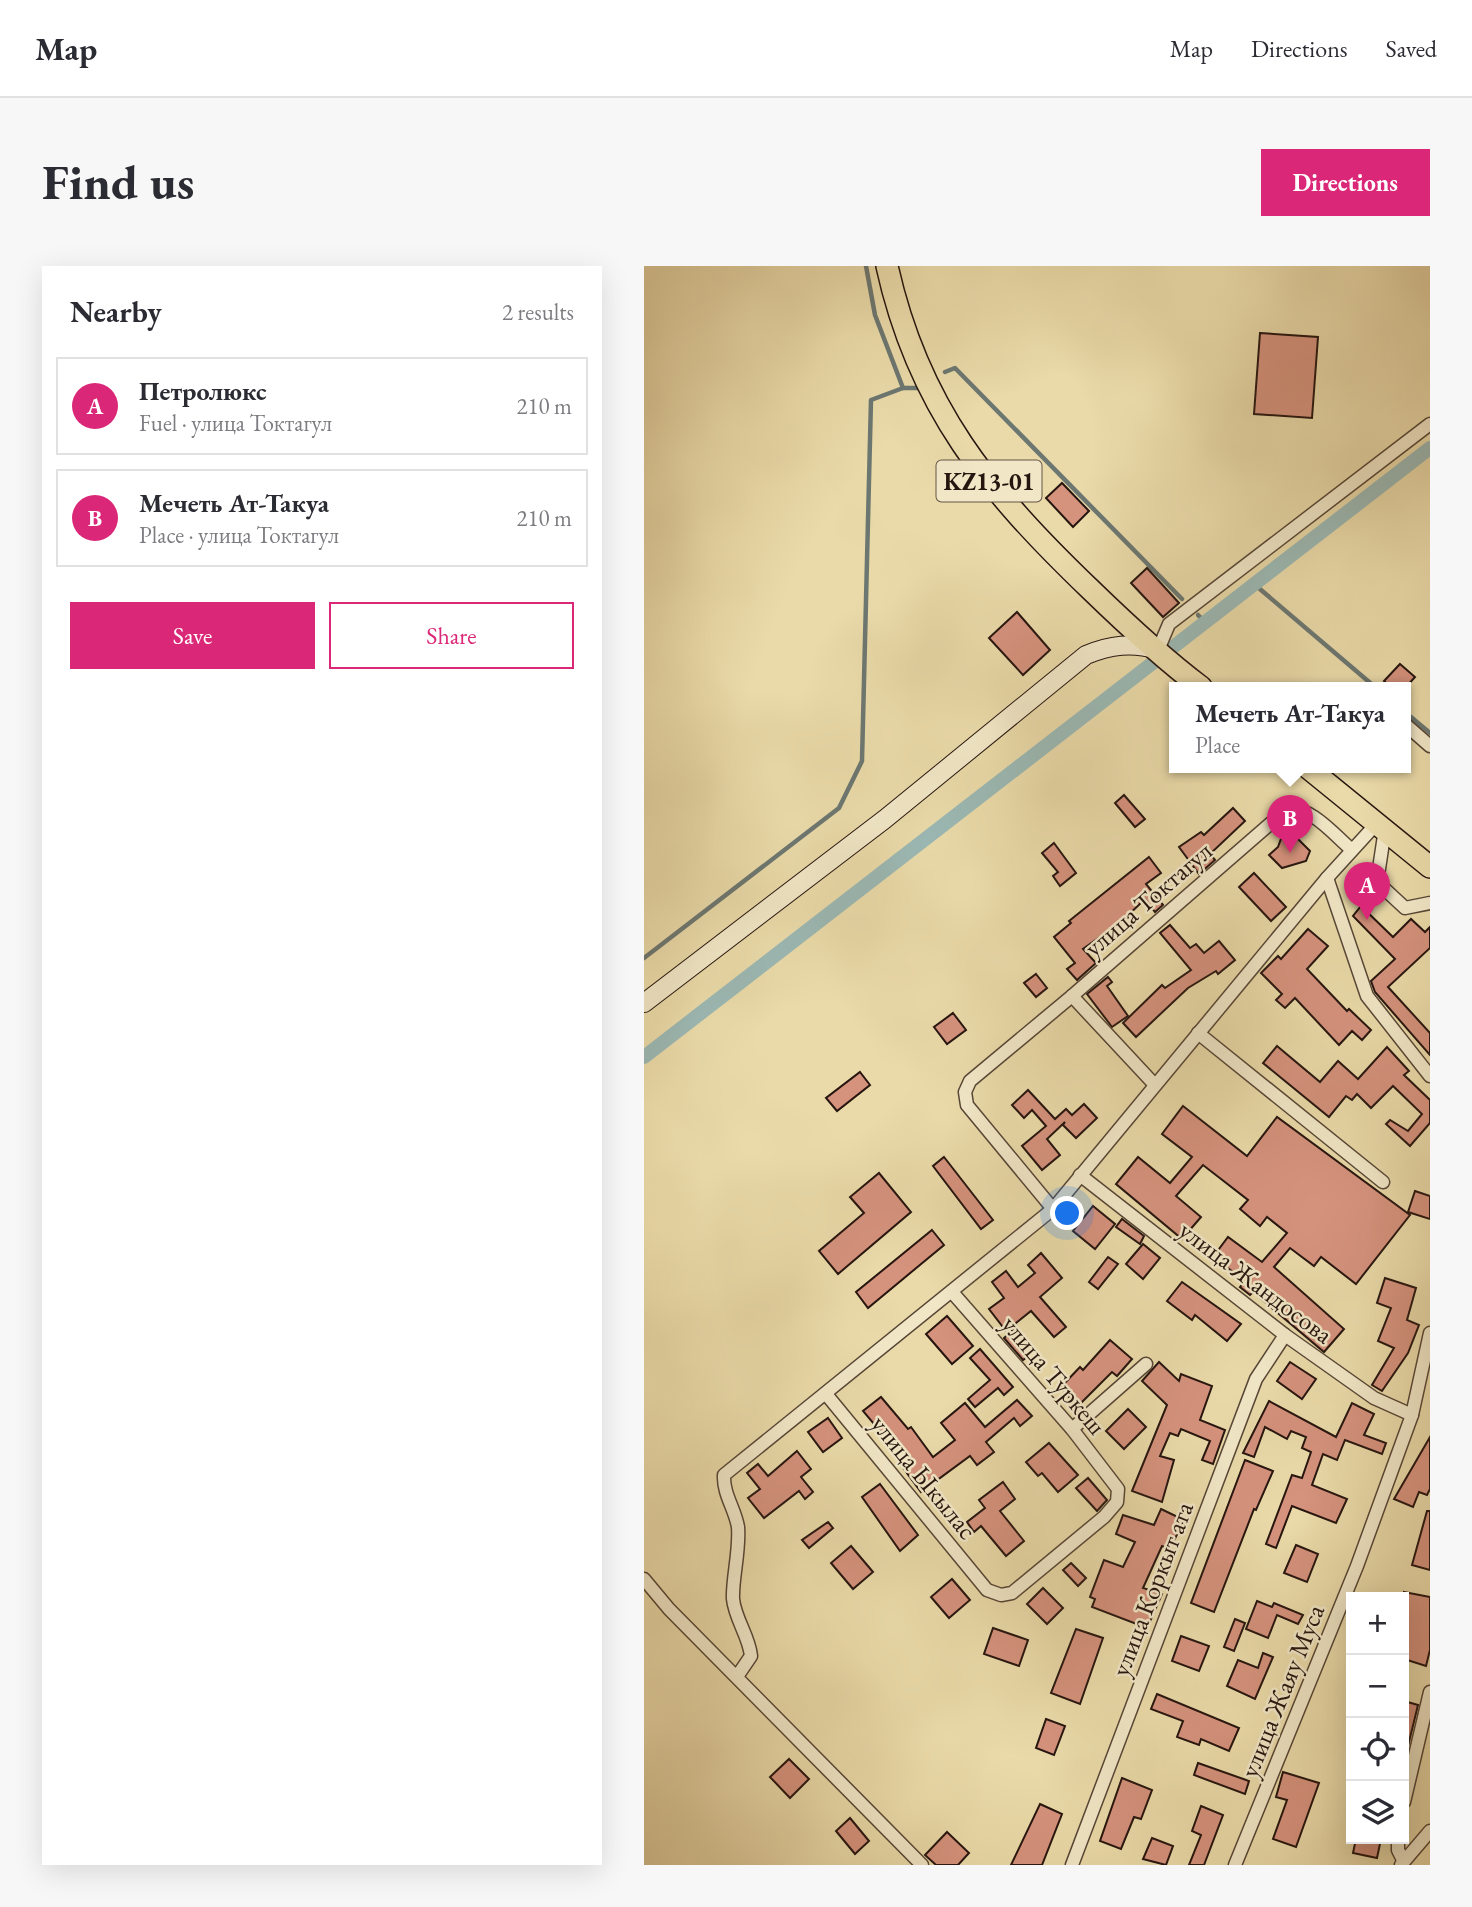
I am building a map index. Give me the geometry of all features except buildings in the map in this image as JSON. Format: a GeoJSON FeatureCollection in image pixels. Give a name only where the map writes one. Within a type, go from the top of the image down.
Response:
{"type":"FeatureCollection","features":[{"type":"Feature","properties":{"kind":"main road","name":"KZ13-01"},"geometry":{"type":"LineString","coordinates":[[887,266],[898,309],[926,381],[939,411],[959,442],[1021,522],[1141,638],[1195,682]]}},
{"type":"Feature","properties":{"kind":"main road"},"geometry":{"type":"LineString","coordinates":[[644,1003],[885,819],[1086,655],[1114,646],[1137,645],[1158,650]]}},
{"type":"Feature","properties":{"kind":"main road"},"geometry":{"type":"LineString","coordinates":[[1315,773],[1430,867]]}},
{"type":"Feature","properties":{"kind":"street"},"geometry":{"type":"LineString","coordinates":[[1158,650],[1168,624],[1430,424]]}},
{"type":"Feature","properties":{"kind":"street"},"geometry":{"type":"LineString","coordinates":[[1411,730],[1430,746]]}},
{"type":"Feature","properties":{"kind":"street","name":"улица Токтагул"},"geometry":{"type":"LineString","coordinates":[[1072,996],[1286,810],[1294,808],[1311,816],[1351,849]]}},
{"type":"Feature","properties":{"kind":"street"},"geometry":{"type":"LineString","coordinates":[[738,1675],[751,1656],[750,1644],[733,1599],[738,1570],[738,1526],[723,1487],[724,1475],[1053,1209],[1351,849],[1381,825]]}},
{"type":"Feature","properties":{"kind":"street"},"geometry":{"type":"LineString","coordinates":[[1381,825],[1377,882],[1405,908],[1430,903]]}},
{"type":"Feature","properties":{"kind":"street"},"geometry":{"type":"LineString","coordinates":[[1327,878],[1367,996],[1430,1076]]}},
{"type":"Feature","properties":{"kind":"street"},"geometry":{"type":"LineString","coordinates":[[1053,1209],[1018,1170],[967,1105],[965,1092],[970,1081],[1072,996],[1154,1084]]}},
{"type":"Feature","properties":{"kind":"street"},"geometry":{"type":"LineString","coordinates":[[1198,1033],[1384,1182]]}},
{"type":"Feature","properties":{"kind":"street","name":"улица Жандосова"},"geometry":{"type":"LineString","coordinates":[[1080,1175],[1285,1335],[1374,1398],[1412,1415]]}},
{"type":"Feature","properties":{"kind":"street","name":"улица Туркеш"},"geometry":{"type":"LineString","coordinates":[[952,1292],[1072,1429],[1118,1489]]}},
{"type":"Feature","properties":{"kind":"street","name":"улица Жаяу Муса"},"geometry":{"type":"LineString","coordinates":[[1235,1865],[1357,1566],[1412,1415],[1430,1333]]}},
{"type":"Feature","properties":{"kind":"street","name":"улица Коркыт ата"},"geometry":{"type":"LineString","coordinates":[[1072,1865],[1256,1379],[1285,1335]]}},
{"type":"Feature","properties":{"kind":"street"},"geometry":{"type":"LineString","coordinates":[[1072,1429],[1146,1364]]}},
{"type":"Feature","properties":{"kind":"street","name":"улица Ыкылас"},"geometry":{"type":"LineString","coordinates":[[826,1394],[987,1590],[1001,1595],[1012,1592],[1104,1517],[1117,1502],[1118,1489]]}},
{"type":"Feature","properties":{"kind":"street"},"geometry":{"type":"LineString","coordinates":[[644,1579],[669,1608],[738,1675],[922,1865]]}},
{"type":"Feature","properties":{"kind":"street"},"geometry":{"type":"LineString","coordinates":[[1409,1781],[1430,1692]]}},
{"type":"Feature","properties":{"kind":"street"},"geometry":{"type":"LineString","coordinates":[[1398,1844],[1402,1862],[1430,1831]]}},
{"type":"Feature","properties":{"kind":"waterway"},"geometry":{"type":"LineString","coordinates":[[866,266],[875,315],[903,388]]}},
{"type":"Feature","properties":{"kind":"waterway"},"geometry":{"type":"LineString","coordinates":[[945,372],[955,368],[1182,599]]}},
{"type":"Feature","properties":{"kind":"waterway"},"geometry":{"type":"LineString","coordinates":[[644,958],[839,808],[862,761],[871,400],[903,388],[918,388]]}},
{"type":"Feature","properties":{"kind":"waterway"},"geometry":{"type":"LineString","coordinates":[[644,1057],[1430,448]]}},
{"type":"Feature","properties":{"kind":"waterway"},"geometry":{"type":"LineString","coordinates":[[1254,584],[1369,682]]}},
{"type":"Feature","properties":{"kind":"waterway"},"geometry":{"type":"LineString","coordinates":[[1198,615],[1205,622]]}},
{"type":"Feature","properties":{"kind":"waterway"},"geometry":{"type":"LineString","coordinates":[[1411,717],[1430,733]]}},
{"type":"Feature","properties":{"kind":"place","name":"Мечеть Ат-Такуа"},"geometry":{"type":"Point","coordinates":[1290,853]}},
{"type":"Feature","properties":{"kind":"place","name":"Петролюкс"},"geometry":{"type":"Point","coordinates":[1367,920]}}]}
